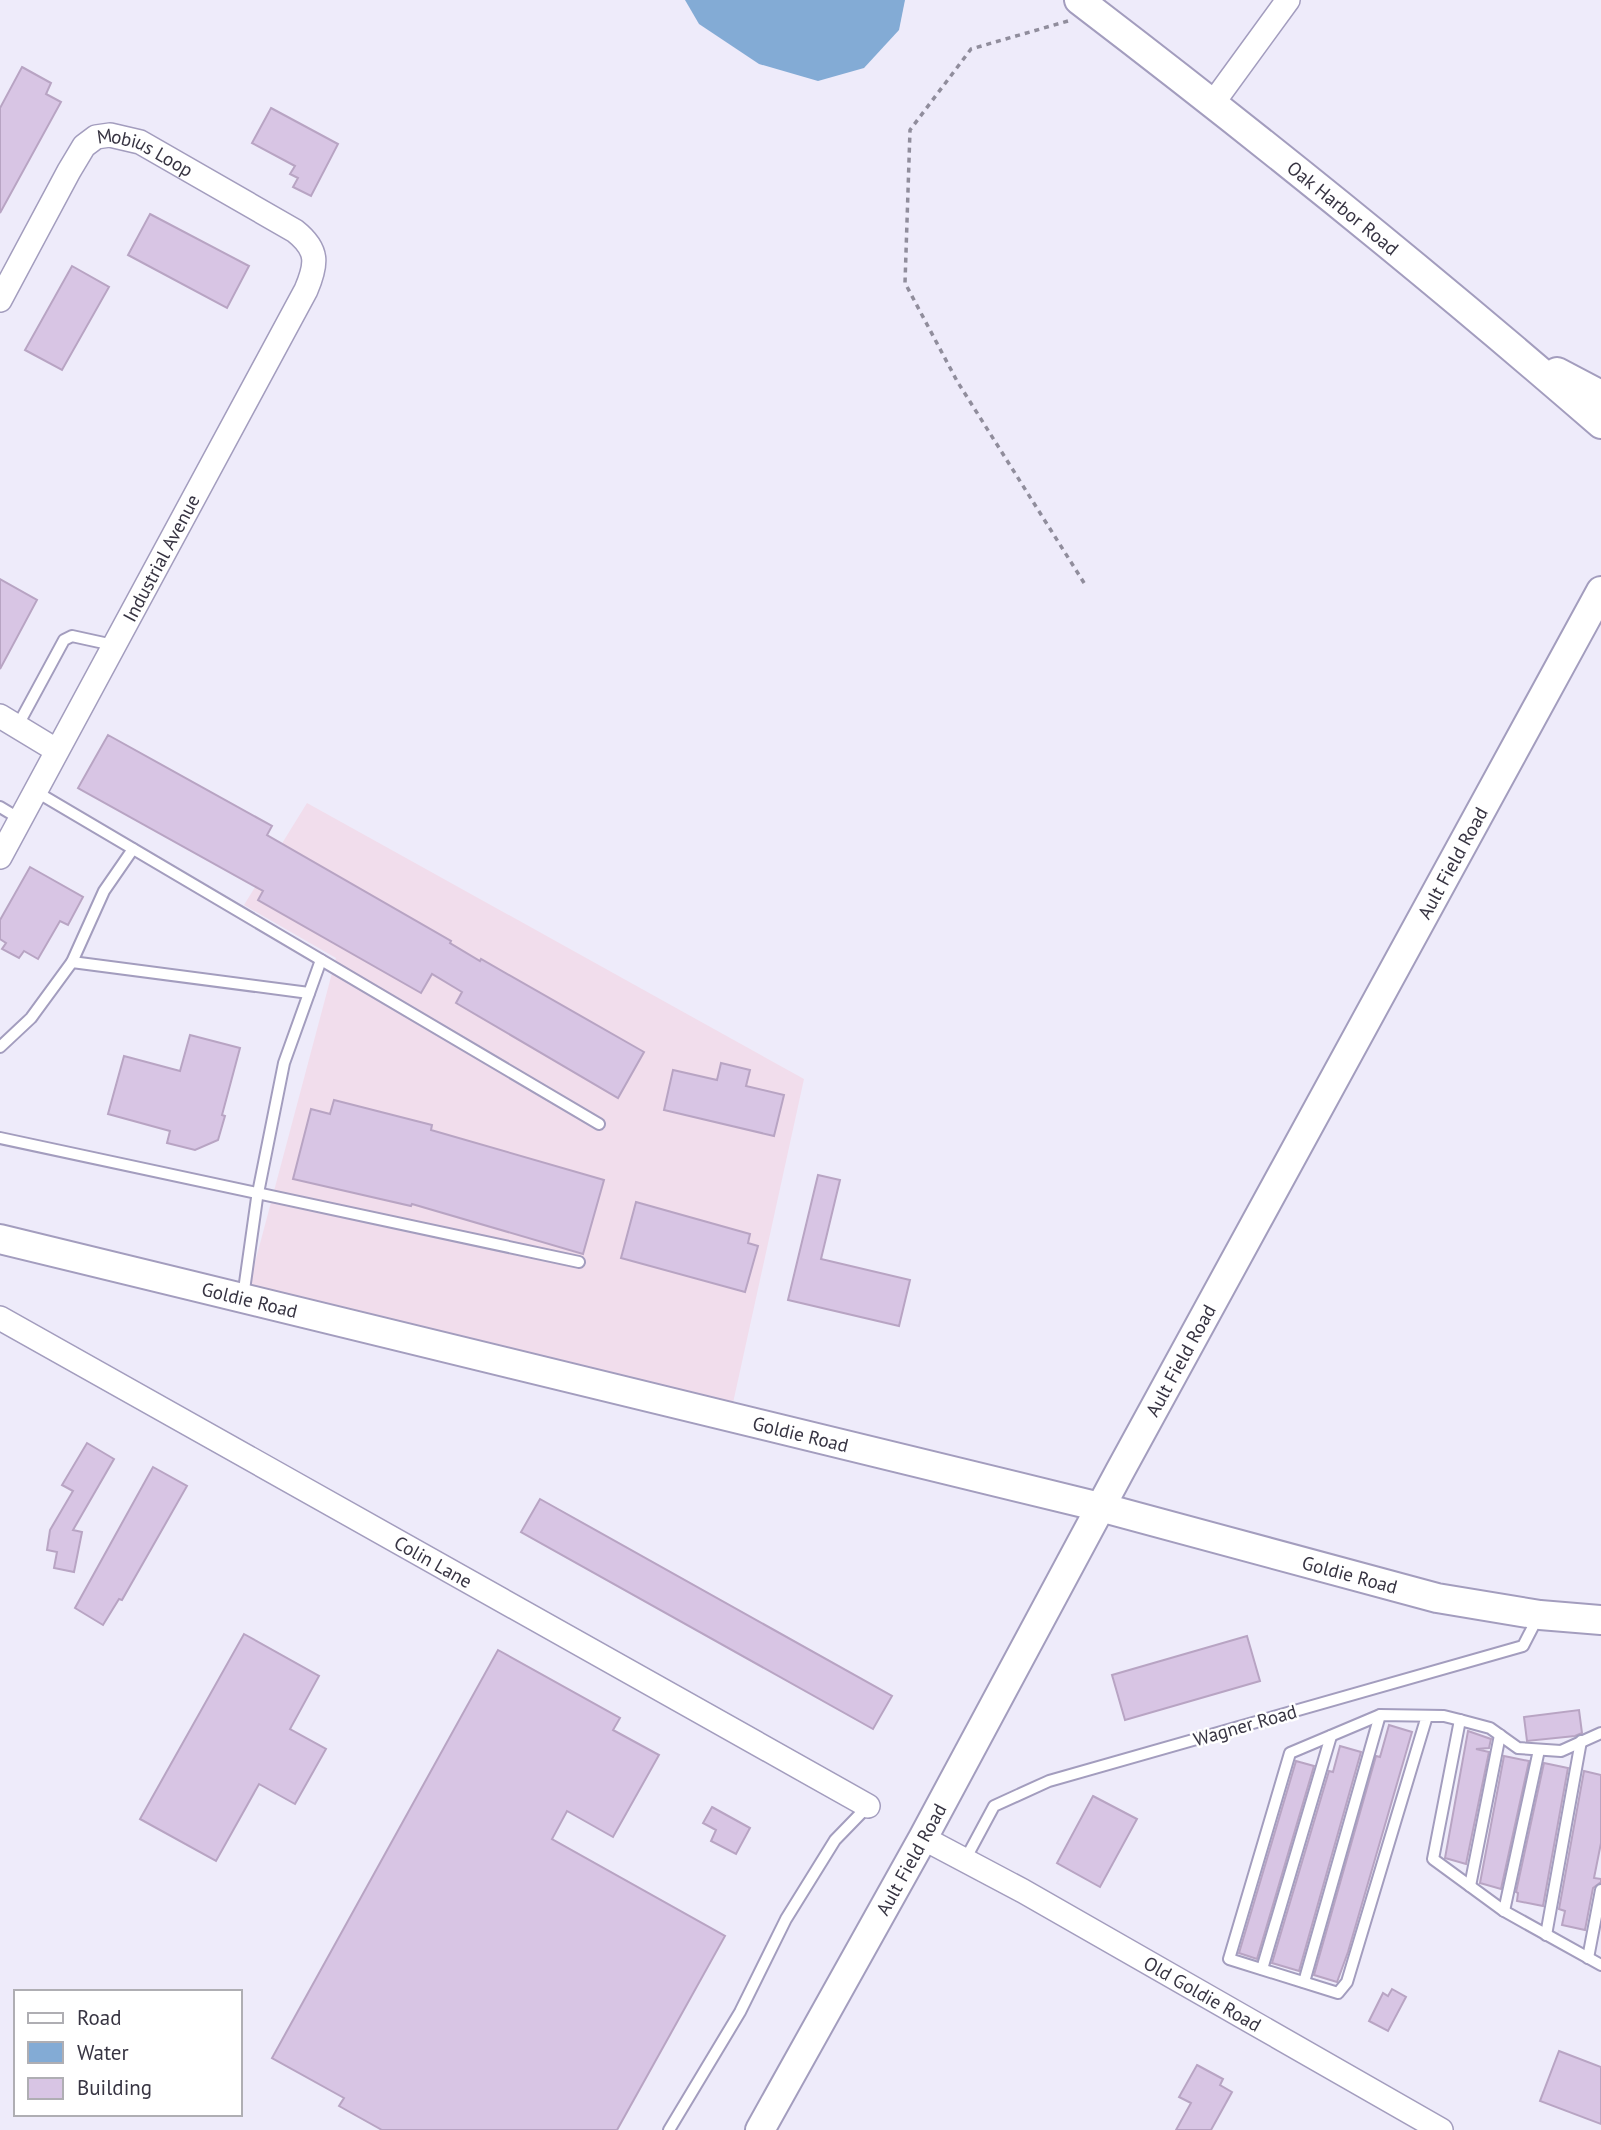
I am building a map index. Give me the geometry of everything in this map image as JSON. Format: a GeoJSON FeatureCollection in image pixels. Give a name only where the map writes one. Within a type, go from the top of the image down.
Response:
{"type":"FeatureCollection","features":[{"type":"Feature","properties":{"kind":"street"},"geometry":{"type":"LineString","coordinates":[[1213,103],[1288,0]]}},
{"type":"Feature","properties":{"kind":"street","name":"Oak Harbor Road"},"geometry":{"type":"LineString","coordinates":[[1088,7],[1213,103],[1514,349],[1601,424]]}},
{"type":"Feature","properties":{"kind":"street","name":"Mobius Loop"},"geometry":{"type":"LineString","coordinates":[[0,300],[85,146],[96,137],[110,135],[140,142],[295,231],[308,241],[314,256]]}},
{"type":"Feature","properties":{"kind":"street","name":"Industrial Avenue"},"geometry":{"type":"LineString","coordinates":[[0,857],[10,813],[35,791],[306,290],[315,270],[314,256]]}},
{"type":"Feature","properties":{"kind":"street"},"geometry":{"type":"LineString","coordinates":[[1514,349],[1601,395]]}},
{"type":"Feature","properties":{"kind":"street","name":"Ault Field Road"},"geometry":{"type":"LineString","coordinates":[[760,2130],[923,1838],[1100,1507],[1601,591]]}},
{"type":"Feature","properties":{"kind":"street"},"geometry":{"type":"LineString","coordinates":[[9,721],[56,750]]}},
{"type":"Feature","properties":{"kind":"street","name":"Goldie Road"},"geometry":{"type":"LineString","coordinates":[[0,1239],[1100,1507],[1437,1598],[1540,1615],[1601,1620]]}},
{"type":"Feature","properties":{"kind":"street","name":"Colin Lane"},"geometry":{"type":"LineString","coordinates":[[0,1318],[868,1806]]}},
{"type":"Feature","properties":{"kind":"street"},"geometry":{"type":"LineString","coordinates":[[923,1838],[965,1860]]}},
{"type":"Feature","properties":{"kind":"street","name":"Old Goldie Road"},"geometry":{"type":"LineString","coordinates":[[965,1860],[1441,2130]]}},
{"type":"Feature","properties":{"kind":"lane"},"geometry":{"type":"LineString","coordinates":[[9,721],[64,640],[72,636],[113,645]]}},
{"type":"Feature","properties":{"kind":"lane"},"geometry":{"type":"LineString","coordinates":[[35,791],[599,1124]]}},
{"type":"Feature","properties":{"kind":"lane"},"geometry":{"type":"LineString","coordinates":[[0,1047],[31,1018],[72,962],[104,891],[133,849]]}},
{"type":"Feature","properties":{"kind":"lane"},"geometry":{"type":"LineString","coordinates":[[243,1298],[258,1194],[284,1063],[321,960]]}},
{"type":"Feature","properties":{"kind":"lane"},"geometry":{"type":"LineString","coordinates":[[72,962],[309,993]]}},
{"type":"Feature","properties":{"kind":"lane"},"geometry":{"type":"LineString","coordinates":[[0,1138],[579,1262]]}},
{"type":"Feature","properties":{"kind":"lane","name":"Wagner Road"},"geometry":{"type":"LineString","coordinates":[[965,1860],[994,1806],[1049,1781],[1523,1646],[1540,1615]]}},
{"type":"Feature","properties":{"kind":"lane"},"geometry":{"type":"LineString","coordinates":[[1427,1716],[1347,1982],[1338,1993],[1229,1959],[1290,1753],[1380,1714],[1444,1716],[1490,1728],[1518,1748],[1539,1750],[1561,1751],[1600,1729]]}},
{"type":"Feature","properties":{"kind":"lane"},"geometry":{"type":"LineString","coordinates":[[1304,1982],[1380,1714]]}},
{"type":"Feature","properties":{"kind":"lane"},"geometry":{"type":"LineString","coordinates":[[1460,1720],[1433,1859],[1504,1911],[1601,1965]]}},
{"type":"Feature","properties":{"kind":"lane"},"geometry":{"type":"LineString","coordinates":[[1470,1886],[1500,1735]]}},
{"type":"Feature","properties":{"kind":"lane"},"geometry":{"type":"LineString","coordinates":[[1262,1969],[1331,1736]]}},
{"type":"Feature","properties":{"kind":"lane"},"geometry":{"type":"LineString","coordinates":[[1546,1935],[1581,1741]]}},
{"type":"Feature","properties":{"kind":"lane"},"geometry":{"type":"LineString","coordinates":[[1504,1911],[1539,1750]]}},
{"type":"Feature","properties":{"kind":"lane"},"geometry":{"type":"LineString","coordinates":[[668,2130],[740,2012],[786,1919],[835,1840],[868,1806]]}},
{"type":"Feature","properties":{"kind":"lane"},"geometry":{"type":"LineString","coordinates":[[1588,1958],[1601,1890]]}},
{"type":"Feature","properties":{"kind":"path"},"geometry":{"type":"LineString","coordinates":[[1086,586],[957,381],[905,283],[910,130],[971,49],[1088,7]]}},
{"type":"Feature","properties":{"kind":"shaded area"},"geometry":{"type":"Polygon","coordinates":[[[307,803],[804,1079],[733,1403],[249,1285],[336,958],[244,905],[307,803]]]}},
{"type":"Feature","properties":{"kind":"water"},"geometry":{"type":"Polygon","coordinates":[[[685,0],[905,0],[899,30],[864,68],[818,81],[759,64],[699,24],[685,0]]]}},
{"type":"Feature","properties":{"kind":"building"},"geometry":{"type":"Polygon","coordinates":[[[22,67],[51,83],[46,94],[61,102],[0,213],[0,108],[22,67]]]}},
{"type":"Feature","properties":{"kind":"building"},"geometry":{"type":"Polygon","coordinates":[[[271,108],[338,144],[311,196],[293,187],[298,178],[290,174],[295,166],[252,143],[271,108]]]}},
{"type":"Feature","properties":{"kind":"building"},"geometry":{"type":"Polygon","coordinates":[[[150,214],[249,266],[227,308],[128,255],[150,214]]]}},
{"type":"Feature","properties":{"kind":"building"},"geometry":{"type":"Polygon","coordinates":[[[72,266],[109,287],[62,370],[25,350],[72,266]]]}},
{"type":"Feature","properties":{"kind":"building"},"geometry":{"type":"Polygon","coordinates":[[[0,579],[37,600],[0,669],[0,579]]]}},
{"type":"Feature","properties":{"kind":"building"},"geometry":{"type":"Polygon","coordinates":[[[108,735],[272,826],[267,835],[451,941],[450,943],[480,961],[481,959],[644,1052],[618,1098],[456,1003],[462,992],[432,974],[421,993],[258,900],[263,891],[78,788],[108,735]]]}},
{"type":"Feature","properties":{"kind":"building"},"geometry":{"type":"Polygon","coordinates":[[[30,867],[83,897],[68,925],[60,921],[38,959],[24,951],[19,958],[2,949],[6,943],[0,939],[0,920],[30,867]]]}},
{"type":"Feature","properties":{"kind":"building"},"geometry":{"type":"Polygon","coordinates":[[[190,1035],[240,1048],[218,1140],[195,1150],[167,1143],[170,1131],[108,1114],[124,1056],[180,1071],[190,1035]]]}},
{"type":"Feature","properties":{"kind":"building"},"geometry":{"type":"Polygon","coordinates":[[[721,1063],[750,1070],[746,1086],[784,1095],[774,1136],[664,1110],[673,1070],[717,1080],[721,1063]]]}},
{"type":"Feature","properties":{"kind":"building"},"geometry":{"type":"Polygon","coordinates":[[[334,1100],[432,1125],[431,1130],[604,1180],[583,1254],[412,1204],[411,1206],[293,1179],[311,1109],[330,1114],[334,1100]]]}},
{"type":"Feature","properties":{"kind":"building"},"geometry":{"type":"Polygon","coordinates":[[[818,1175],[840,1180],[821,1259],[910,1280],[899,1326],[788,1300],[818,1175]]]}},
{"type":"Feature","properties":{"kind":"building"},"geometry":{"type":"Polygon","coordinates":[[[636,1202],[750,1234],[748,1243],[758,1246],[745,1292],[621,1258],[636,1202]]]}},
{"type":"Feature","properties":{"kind":"building"},"geometry":{"type":"Polygon","coordinates":[[[87,1443],[114,1459],[73,1530],[82,1532],[74,1572],[54,1568],[57,1552],[47,1550],[50,1530],[73,1491],[62,1485],[87,1443]]]}},
{"type":"Feature","properties":{"kind":"building"},"geometry":{"type":"Polygon","coordinates":[[[153,1467],[187,1486],[122,1600],[119,1599],[103,1625],[75,1608],[153,1467]]]}},
{"type":"Feature","properties":{"kind":"building"},"geometry":{"type":"Polygon","coordinates":[[[540,1499],[892,1696],[873,1729],[521,1532],[540,1499]]]}},
{"type":"Feature","properties":{"kind":"building"},"geometry":{"type":"Polygon","coordinates":[[[244,1634],[319,1676],[290,1729],[326,1749],[295,1804],[259,1784],[216,1861],[140,1819],[244,1634]]]}},
{"type":"Feature","properties":{"kind":"building"},"geometry":{"type":"Polygon","coordinates":[[[1247,1636],[1260,1681],[1125,1720],[1112,1675],[1247,1636]]]}},
{"type":"Feature","properties":{"kind":"building"},"geometry":{"type":"Polygon","coordinates":[[[498,1650],[620,1718],[613,1730],[659,1755],[613,1837],[567,1811],[552,1839],[725,1936],[617,2130],[382,2130],[339,2106],[344,2098],[272,2058],[498,1650]]]}},
{"type":"Feature","properties":{"kind":"building"},"geometry":{"type":"Polygon","coordinates":[[[1579,1710],[1582,1733],[1527,1741],[1524,1717],[1579,1710]]]}},
{"type":"Feature","properties":{"kind":"building"},"geometry":{"type":"Polygon","coordinates":[[[1389,1725],[1412,1732],[1337,1982],[1314,1975],[1376,1756],[1380,1757],[1389,1725]]]}},
{"type":"Feature","properties":{"kind":"building"},"geometry":{"type":"Polygon","coordinates":[[[1468,1731],[1491,1739],[1489,1748],[1476,1749],[1489,1752],[1466,1864],[1445,1858],[1468,1731]]]}},
{"type":"Feature","properties":{"kind":"building"},"geometry":{"type":"Polygon","coordinates":[[[1340,1746],[1361,1752],[1299,1971],[1272,1963],[1329,1771],[1333,1772],[1340,1746]]]}},
{"type":"Feature","properties":{"kind":"building"},"geometry":{"type":"Polygon","coordinates":[[[1504,1756],[1529,1761],[1501,1889],[1480,1883],[1504,1756]]]}},
{"type":"Feature","properties":{"kind":"building"},"geometry":{"type":"Polygon","coordinates":[[[1296,1761],[1314,1766],[1257,1959],[1239,1953],[1296,1761]]]}},
{"type":"Feature","properties":{"kind":"building"},"geometry":{"type":"Polygon","coordinates":[[[1544,1763],[1568,1768],[1543,1906],[1517,1901],[1516,1892],[1544,1763]]]}},
{"type":"Feature","properties":{"kind":"building"},"geometry":{"type":"Polygon","coordinates":[[[1584,1771],[1601,1775],[1601,1843],[1594,1878],[1601,1879],[1601,1882],[1593,1888],[1585,1930],[1562,1925],[1565,1911],[1559,1909],[1584,1771]]]}},
{"type":"Feature","properties":{"kind":"building"},"geometry":{"type":"Polygon","coordinates":[[[1093,1796],[1137,1819],[1100,1887],[1057,1863],[1093,1796]]]}},
{"type":"Feature","properties":{"kind":"building"},"geometry":{"type":"Polygon","coordinates":[[[712,1807],[750,1828],[736,1854],[711,1841],[716,1830],[703,1823],[712,1807]]]}},
{"type":"Feature","properties":{"kind":"building"},"geometry":{"type":"Polygon","coordinates":[[[1392,1989],[1406,1997],[1388,2031],[1369,2021],[1383,1993],[1388,1996],[1392,1989]]]}},
{"type":"Feature","properties":{"kind":"building"},"geometry":{"type":"Polygon","coordinates":[[[1559,2051],[1601,2067],[1601,2124],[1540,2101],[1559,2051]]]}},
{"type":"Feature","properties":{"kind":"building"},"geometry":{"type":"Polygon","coordinates":[[[1197,2065],[1223,2079],[1220,2085],[1232,2092],[1211,2130],[1176,2130],[1191,2103],[1179,2097],[1197,2065]]]}}]}
